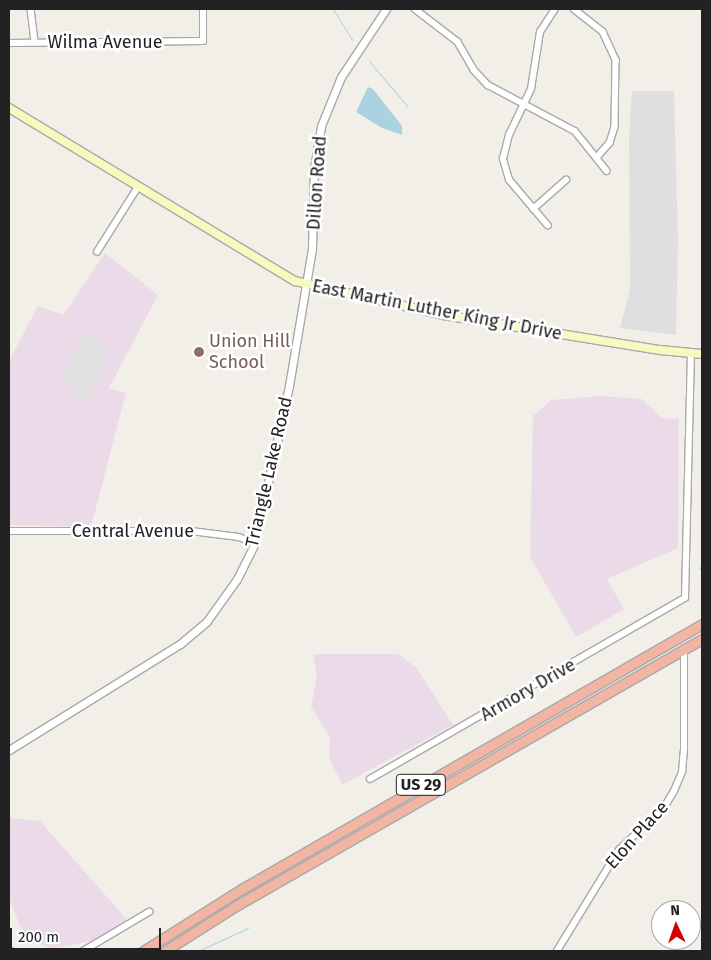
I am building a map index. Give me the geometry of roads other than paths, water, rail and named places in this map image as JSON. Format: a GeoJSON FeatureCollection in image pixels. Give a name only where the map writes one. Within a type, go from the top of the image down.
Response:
{"type":"FeatureCollection","features":[{"type":"Feature","properties":{"kind":"highway","name":"US 29"},"geometry":{"type":"LineString","coordinates":[[143,951],[224,899],[702,624]]}},
{"type":"Feature","properties":{"kind":"highway","name":"US 29"},"geometry":{"type":"LineString","coordinates":[[165,951],[234,907],[702,638]]}},
{"type":"Feature","properties":{"kind":"main road","name":"East Martin Luther King Jr Drive"},"geometry":{"type":"LineString","coordinates":[[9,108],[252,257],[307,285],[443,315],[702,354]]}},
{"type":"Feature","properties":{"kind":"street"},"geometry":{"type":"LineString","coordinates":[[32,9],[36,42]]}},
{"type":"Feature","properties":{"kind":"street","name":"Wilma Avenue"},"geometry":{"type":"LineString","coordinates":[[9,43],[202,41],[203,9]]}},
{"type":"Feature","properties":{"kind":"street","name":"Dillon Road"},"geometry":{"type":"LineString","coordinates":[[307,285],[312,249],[314,168],[322,126],[341,77],[386,9]]}},
{"type":"Feature","properties":{"kind":"street"},"geometry":{"type":"LineString","coordinates":[[415,9],[458,42],[474,70],[488,85],[523,106],[565,125],[598,157],[607,171]]}},
{"type":"Feature","properties":{"kind":"street"},"geometry":{"type":"LineString","coordinates":[[548,226],[509,180],[503,166],[506,146],[534,79],[540,32],[555,9]]}},
{"type":"Feature","properties":{"kind":"street"},"geometry":{"type":"LineString","coordinates":[[574,9],[604,32],[616,60],[613,136],[598,157]]}},
{"type":"Feature","properties":{"kind":"street"},"geometry":{"type":"LineString","coordinates":[[533,209],[566,180]]}},
{"type":"Feature","properties":{"kind":"street"},"geometry":{"type":"LineString","coordinates":[[97,252],[138,187]]}},
{"type":"Feature","properties":{"kind":"street","name":"Triangle Lake Road"},"geometry":{"type":"LineString","coordinates":[[9,750],[180,644],[207,621],[224,599],[255,544],[275,459],[307,285]]}},
{"type":"Feature","properties":{"kind":"street","name":"Armory Drive"},"geometry":{"type":"LineString","coordinates":[[370,779],[685,598],[691,353]]}},
{"type":"Feature","properties":{"kind":"street","name":"Central Avenue"},"geometry":{"type":"LineString","coordinates":[[9,531],[191,531],[239,537],[255,544]]}},
{"type":"Feature","properties":{"kind":"street","name":"Elon Place"},"geometry":{"type":"LineString","coordinates":[[557,951],[619,850],[665,806],[682,772],[684,750],[684,649]]}},
{"type":"Feature","properties":{"kind":"street"},"geometry":{"type":"LineString","coordinates":[[83,951],[149,912]]}},
{"type":"Feature","properties":{"kind":"water"},"geometry":{"type":"Polygon","coordinates":[[[368,87],[373,89],[402,126],[402,135],[382,128],[356,112],[368,87]]]}},
{"type":"Feature","properties":{"kind":"waterway"},"geometry":{"type":"LineString","coordinates":[[333,9],[352,39]]}},
{"type":"Feature","properties":{"kind":"waterway"},"geometry":{"type":"LineString","coordinates":[[369,61],[408,107]]}},
{"type":"Feature","properties":{"kind":"waterway"},"geometry":{"type":"LineString","coordinates":[[699,567],[702,572]]}},
{"type":"Feature","properties":{"kind":"waterway"},"geometry":{"type":"LineString","coordinates":[[9,911],[9,932]]}},
{"type":"Feature","properties":{"kind":"waterway"},"geometry":{"type":"LineString","coordinates":[[198,951],[248,928]]}},
{"type":"Feature","properties":{"kind":"place","name":"Union Hill School"},"geometry":{"type":"Point","coordinates":[199,352]}}]}
